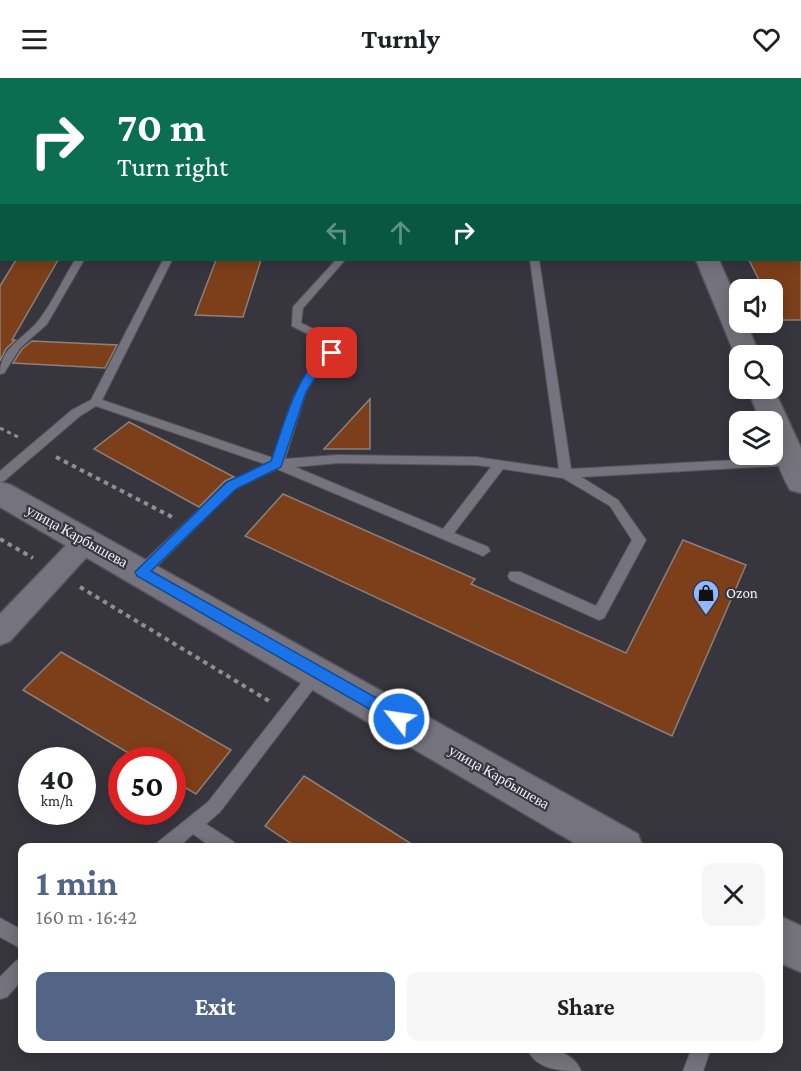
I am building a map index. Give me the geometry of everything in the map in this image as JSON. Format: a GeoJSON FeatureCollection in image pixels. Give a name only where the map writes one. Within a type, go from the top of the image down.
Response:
{"type":"FeatureCollection","features":[{"type":"Feature","properties":{"kind":"main road"},"geometry":{"type":"LineString","coordinates":[[707,261],[742,345]]}},
{"type":"Feature","properties":{"kind":"main road"},"geometry":{"type":"LineString","coordinates":[[767,399],[797,472]]}},
{"type":"Feature","properties":{"kind":"main road","name":"улица Карбышева"},"geometry":{"type":"LineString","coordinates":[[0,493],[318,672],[614,843]]}},
{"type":"Feature","properties":{"kind":"main road"},"geometry":{"type":"LineString","coordinates":[[783,940],[801,950]]}},
{"type":"Feature","properties":{"kind":"street"},"geometry":{"type":"LineString","coordinates":[[0,633],[86,541]]}},
{"type":"Feature","properties":{"kind":"lane"},"geometry":{"type":"LineString","coordinates":[[0,371],[16,346],[43,322],[78,261]]}},
{"type":"Feature","properties":{"kind":"lane"},"geometry":{"type":"LineString","coordinates":[[0,478],[76,413],[95,402],[166,261]]}},
{"type":"Feature","properties":{"kind":"lane"},"geometry":{"type":"LineString","coordinates":[[277,464],[300,392],[313,372],[332,353],[324,338],[296,324],[298,307],[340,261]]}},
{"type":"Feature","properties":{"kind":"lane"},"geometry":{"type":"LineString","coordinates":[[535,261],[566,474]]}},
{"type":"Feature","properties":{"kind":"lane"},"geometry":{"type":"LineString","coordinates":[[95,402],[277,464],[483,551]]}},
{"type":"Feature","properties":{"kind":"lane"},"geometry":{"type":"LineString","coordinates":[[142,572],[231,486],[277,464],[338,459],[476,461],[566,474],[797,472]]}},
{"type":"Feature","properties":{"kind":"lane"},"geometry":{"type":"LineString","coordinates":[[445,535],[500,464]]}},
{"type":"Feature","properties":{"kind":"lane"},"geometry":{"type":"LineString","coordinates":[[515,576],[599,614],[639,540],[614,503],[566,474]]}},
{"type":"Feature","properties":{"kind":"lane"},"geometry":{"type":"LineString","coordinates":[[170,843],[214,807],[318,672]]}},
{"type":"Feature","properties":{"kind":"lane"},"geometry":{"type":"LineString","coordinates":[[192,824],[220,843]]}},
{"type":"Feature","properties":{"kind":"lane"},"geometry":{"type":"LineString","coordinates":[[0,927],[18,938]]}},
{"type":"Feature","properties":{"kind":"lane"},"geometry":{"type":"LineString","coordinates":[[0,990],[18,971]]}},
{"type":"Feature","properties":{"kind":"lane"},"geometry":{"type":"LineString","coordinates":[[544,1053],[571,1071]]}},
{"type":"Feature","properties":{"kind":"lane"},"geometry":{"type":"LineString","coordinates":[[693,1071],[700,1053]]}},
{"type":"Feature","properties":{"kind":"path"},"geometry":{"type":"LineString","coordinates":[[0,428],[22,439],[14,445]]}},
{"type":"Feature","properties":{"kind":"path"},"geometry":{"type":"LineString","coordinates":[[36,447],[189,526]]}},
{"type":"Feature","properties":{"kind":"path"},"geometry":{"type":"LineString","coordinates":[[0,539],[288,712]]}},
{"type":"Feature","properties":{"kind":"building"},"geometry":{"type":"Polygon","coordinates":[[[15,261],[57,261],[12,340],[15,340],[6,349],[0,361],[0,286],[15,261]]]}},
{"type":"Feature","properties":{"kind":"building"},"geometry":{"type":"Polygon","coordinates":[[[216,261],[261,261],[243,317],[195,315],[216,261]]]}},
{"type":"Feature","properties":{"kind":"building"},"geometry":{"type":"Polygon","coordinates":[[[750,261],[801,261],[801,320],[783,320],[783,279],[758,279],[750,261]]]}},
{"type":"Feature","properties":{"kind":"building"},"geometry":{"type":"Polygon","coordinates":[[[32,341],[117,345],[105,368],[13,363],[22,349],[32,341]]]}},
{"type":"Feature","properties":{"kind":"building"},"geometry":{"type":"Polygon","coordinates":[[[370,399],[370,449],[324,449],[370,399]]]}},
{"type":"Feature","properties":{"kind":"building"},"geometry":{"type":"Polygon","coordinates":[[[129,422],[234,477],[225,481],[199,507],[94,449],[129,422]]]}},
{"type":"Feature","properties":{"kind":"building"},"geometry":{"type":"Polygon","coordinates":[[[283,494],[475,579],[471,584],[626,653],[683,540],[746,565],[672,736],[245,536],[283,494]]]}},
{"type":"Feature","properties":{"kind":"building"},"geometry":{"type":"Polygon","coordinates":[[[61,652],[231,750],[196,794],[186,788],[186,747],[118,747],[23,690],[61,652]]]}},
{"type":"Feature","properties":{"kind":"building"},"geometry":{"type":"Polygon","coordinates":[[[304,776],[410,843],[290,843],[265,826],[304,776]]]}},
{"type":"Feature","properties":{"kind":"place","name":"Ozon"},"geometry":{"type":"Point","coordinates":[706,616]}},
{"type":"Feature","properties":{"kind":"route"},"geometry":{"type":"LineString","coordinates":[[332,353],[313,372],[300,392],[277,464],[231,486],[142,572],[399,719]]}}]}
